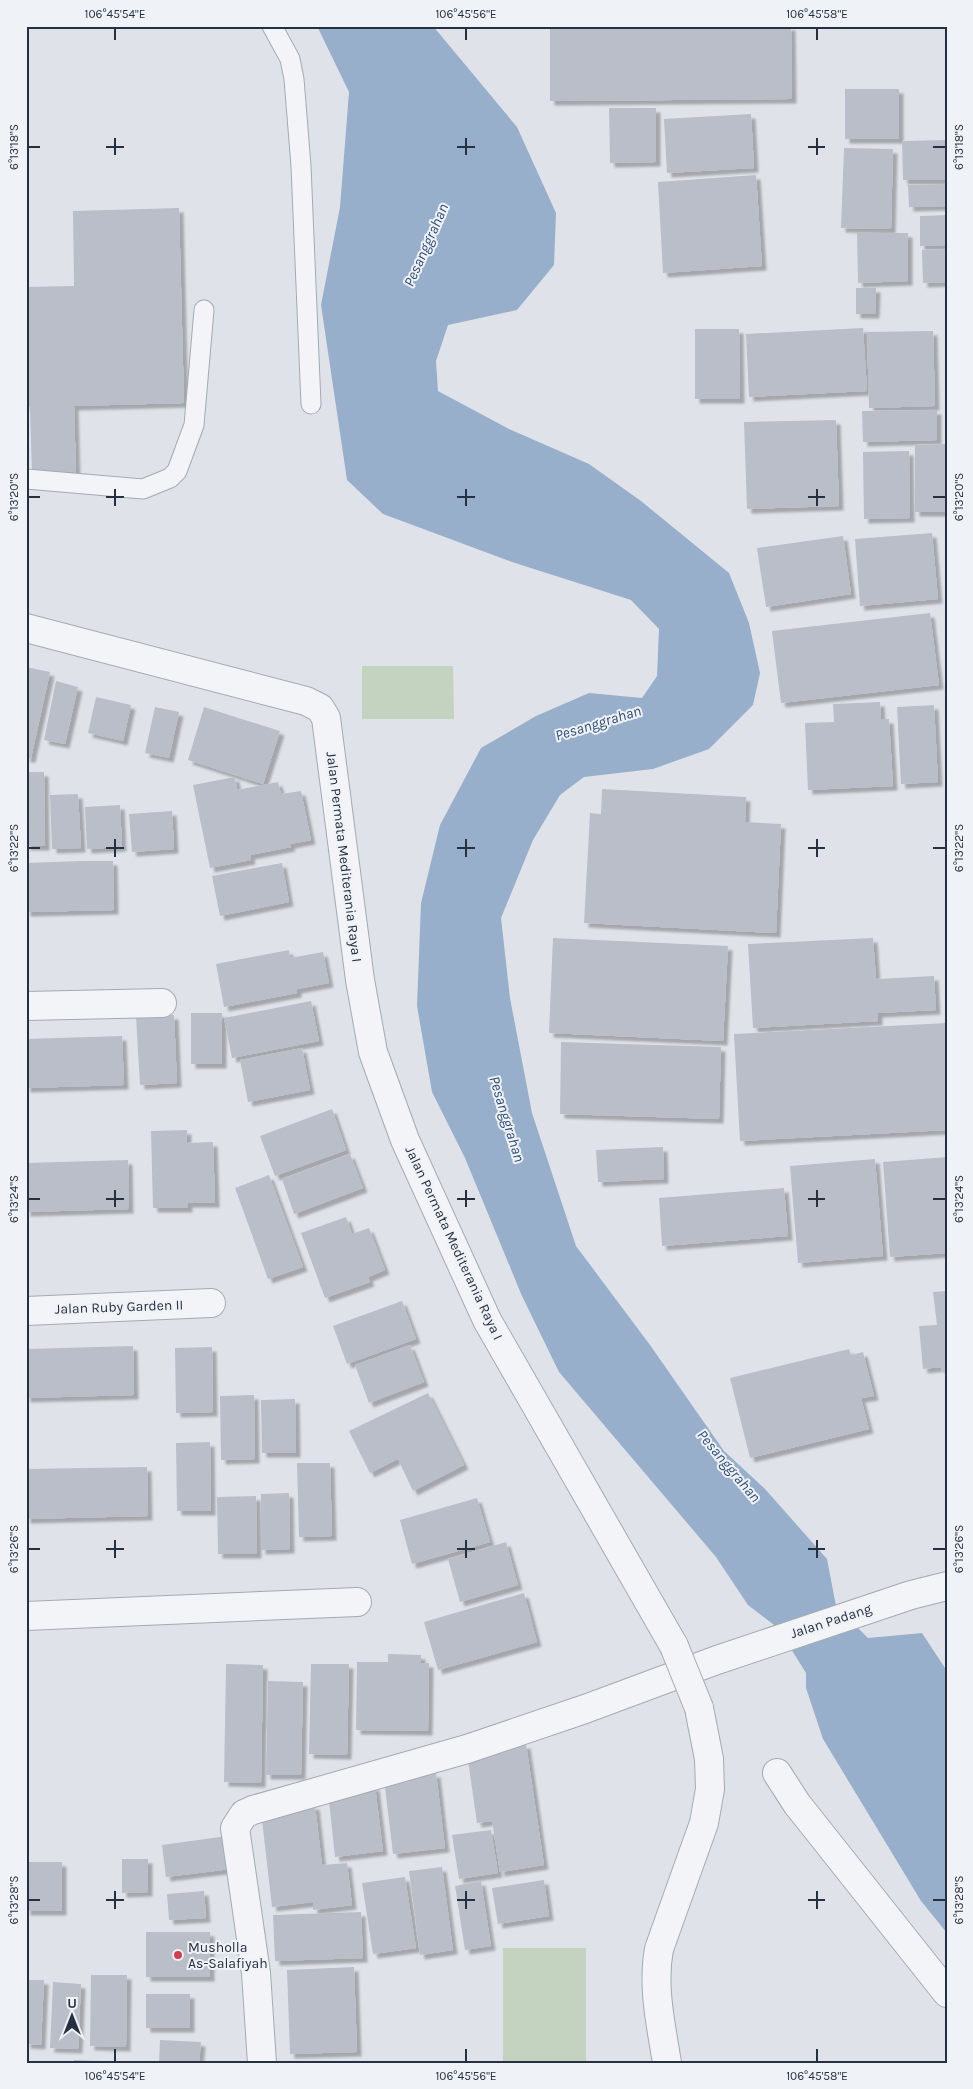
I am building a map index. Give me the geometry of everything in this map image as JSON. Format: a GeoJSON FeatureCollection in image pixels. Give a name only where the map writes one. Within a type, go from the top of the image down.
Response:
{"type":"FeatureCollection","features":[{"type":"Feature","properties":{"kind":"street","name":"Jalan Permata Mediterania Raya I"},"geometry":{"type":"LineString","coordinates":[[26,628],[306,701],[320,708],[326,718],[360,980],[373,1052],[406,1140],[487,1320],[674,1646],[699,1708],[709,1760],[710,1789],[704,1823],[659,1949],[656,1964],[656,1986],[667,2063]]}},
{"type":"Feature","properties":{"kind":"street"},"geometry":{"type":"LineString","coordinates":[[26,1006],[162,1003]]}},
{"type":"Feature","properties":{"kind":"street","name":"Jalan Ruby Garden II"},"geometry":{"type":"LineString","coordinates":[[26,1311],[211,1303]]}},
{"type":"Feature","properties":{"kind":"street","name":"Jalan Padang"},"geometry":{"type":"LineString","coordinates":[[262,2063],[256,1973],[235,1828],[244,1814],[262,1807],[467,1749],[585,1709],[717,1660],[911,1595],[947,1586]]}},
{"type":"Feature","properties":{"kind":"street"},"geometry":{"type":"LineString","coordinates":[[26,1616],[357,1602]]}},
{"type":"Feature","properties":{"kind":"street"},"geometry":{"type":"LineString","coordinates":[[778,1773],[797,1804],[947,1993]]}},
{"type":"Feature","properties":{"kind":"lane"},"geometry":{"type":"LineString","coordinates":[[272,26],[290,58],[294,79],[301,166],[311,404]]}},
{"type":"Feature","properties":{"kind":"lane"},"geometry":{"type":"LineString","coordinates":[[26,479],[143,489],[170,478],[177,471],[194,425],[204,310]]}},
{"type":"Feature","properties":{"kind":"green space"},"geometry":{"type":"Polygon","coordinates":[[[362,666],[453,666],[454,719],[362,719],[362,666]]]}},
{"type":"Feature","properties":{"kind":"green space"},"geometry":{"type":"Polygon","coordinates":[[[503,1948],[586,1948],[586,2063],[503,2063],[503,1948]]]}},
{"type":"Feature","properties":{"kind":"water","name":"Pesanggrahan"},"geometry":{"type":"Polygon","coordinates":[[[317,26],[433,26],[517,127],[556,213],[554,265],[517,310],[448,325],[436,361],[438,391],[509,429],[589,464],[641,501],[729,573],[749,623],[760,673],[753,705],[709,749],[653,769],[584,777],[560,795],[533,840],[501,918],[510,998],[532,1113],[576,1246],[650,1345],[724,1451],[765,1489],[827,1559],[836,1606],[868,1638],[922,1633],[947,1671],[947,1933],[921,1901],[823,1739],[806,1688],[806,1673],[778,1628],[748,1605],[716,1557],[559,1372],[522,1296],[465,1158],[432,1092],[417,1006],[421,903],[440,825],[481,748],[536,716],[589,693],[642,698],[657,676],[659,629],[631,600],[512,562],[383,514],[347,480],[321,305],[340,207],[349,92],[317,26]]]}},
{"type":"Feature","properties":{"kind":"building"},"geometry":{"type":"Polygon","coordinates":[[[550,26],[791,26],[792,99],[550,101],[550,26]]]}},
{"type":"Feature","properties":{"kind":"building"},"geometry":{"type":"Polygon","coordinates":[[[845,89],[899,89],[899,139],[845,139],[845,89]]]}},
{"type":"Feature","properties":{"kind":"building"},"geometry":{"type":"Polygon","coordinates":[[[609,108],[656,108],[656,162],[610,163],[609,108]]]}},
{"type":"Feature","properties":{"kind":"building"},"geometry":{"type":"Polygon","coordinates":[[[751,114],[754,168],[667,173],[664,119],[751,114]]]}},
{"type":"Feature","properties":{"kind":"building"},"geometry":{"type":"Polygon","coordinates":[[[947,140],[947,180],[903,180],[902,141],[947,140]]]}},
{"type":"Feature","properties":{"kind":"building"},"geometry":{"type":"Polygon","coordinates":[[[844,148],[893,149],[891,229],[841,228],[844,148]]]}},
{"type":"Feature","properties":{"kind":"building"},"geometry":{"type":"Polygon","coordinates":[[[756,175],[762,266],[663,273],[658,182],[756,175]]]}},
{"type":"Feature","properties":{"kind":"building"},"geometry":{"type":"Polygon","coordinates":[[[947,184],[947,206],[909,207],[908,185],[947,184]]]}},
{"type":"Feature","properties":{"kind":"building"},"geometry":{"type":"Polygon","coordinates":[[[179,208],[184,403],[74,406],[76,474],[32,475],[30,407],[26,407],[26,287],[74,286],[73,211],[179,208]]]}},
{"type":"Feature","properties":{"kind":"building"},"geometry":{"type":"Polygon","coordinates":[[[947,215],[947,245],[920,246],[920,216],[947,215]]]}},
{"type":"Feature","properties":{"kind":"building"},"geometry":{"type":"Polygon","coordinates":[[[857,233],[908,233],[908,281],[858,283],[857,233]]]}},
{"type":"Feature","properties":{"kind":"building"},"geometry":{"type":"Polygon","coordinates":[[[947,249],[947,282],[923,283],[922,250],[947,249]]]}},
{"type":"Feature","properties":{"kind":"building"},"geometry":{"type":"Polygon","coordinates":[[[856,288],[876,288],[875,314],[856,314],[856,288]]]}},
{"type":"Feature","properties":{"kind":"building"},"geometry":{"type":"Polygon","coordinates":[[[863,328],[867,391],[749,397],[746,334],[863,328]]]}},
{"type":"Feature","properties":{"kind":"building"},"geometry":{"type":"Polygon","coordinates":[[[695,329],[739,329],[740,399],[695,399],[695,329]]]}},
{"type":"Feature","properties":{"kind":"building"},"geometry":{"type":"Polygon","coordinates":[[[933,331],[935,406],[869,408],[867,332],[933,331]]]}},
{"type":"Feature","properties":{"kind":"building"},"geometry":{"type":"Polygon","coordinates":[[[937,410],[937,440],[863,442],[862,411],[937,410]]]}},
{"type":"Feature","properties":{"kind":"building"},"geometry":{"type":"Polygon","coordinates":[[[836,420],[839,506],[747,509],[744,422],[836,420]]]}},
{"type":"Feature","properties":{"kind":"building"},"geometry":{"type":"Polygon","coordinates":[[[947,444],[947,512],[915,512],[915,445],[947,444]]]}},
{"type":"Feature","properties":{"kind":"building"},"geometry":{"type":"Polygon","coordinates":[[[909,451],[910,518],[864,519],[863,452],[909,451]]]}},
{"type":"Feature","properties":{"kind":"building"},"geometry":{"type":"Polygon","coordinates":[[[932,533],[938,599],[860,606],[855,539],[932,533]]]}},
{"type":"Feature","properties":{"kind":"building"},"geometry":{"type":"Polygon","coordinates":[[[843,536],[851,594],[766,607],[757,548],[843,536]]]}},
{"type":"Feature","properties":{"kind":"building"},"geometry":{"type":"Polygon","coordinates":[[[930,613],[939,685],[781,703],[772,631],[930,613]]]}},
{"type":"Feature","properties":{"kind":"building"},"geometry":{"type":"Polygon","coordinates":[[[26,667],[50,672],[31,758],[26,758],[26,667]]]}},
{"type":"Feature","properties":{"kind":"building"},"geometry":{"type":"Polygon","coordinates":[[[56,681],[78,687],[65,744],[44,740],[56,681]]]}},
{"type":"Feature","properties":{"kind":"building"},"geometry":{"type":"Polygon","coordinates":[[[96,697],[131,705],[123,741],[88,733],[96,697]]]}},
{"type":"Feature","properties":{"kind":"building"},"geometry":{"type":"Polygon","coordinates":[[[880,702],[881,719],[889,719],[893,786],[808,790],[805,723],[834,722],[833,704],[880,702]]]}},
{"type":"Feature","properties":{"kind":"building"},"geometry":{"type":"Polygon","coordinates":[[[934,705],[938,782],[901,784],[897,707],[934,705]]]}},
{"type":"Feature","properties":{"kind":"building"},"geometry":{"type":"Polygon","coordinates":[[[155,707],[179,712],[169,758],[145,753],[155,707]]]}},
{"type":"Feature","properties":{"kind":"building"},"geometry":{"type":"Polygon","coordinates":[[[204,707],[280,731],[263,784],[188,760],[204,707]]]}},
{"type":"Feature","properties":{"kind":"building"},"geometry":{"type":"Polygon","coordinates":[[[26,772],[44,772],[45,846],[26,846],[26,772]]]}},
{"type":"Feature","properties":{"kind":"building"},"geometry":{"type":"Polygon","coordinates":[[[235,777],[237,790],[278,782],[281,794],[301,791],[311,840],[290,844],[291,847],[250,855],[251,860],[210,868],[193,785],[235,777]]]}},
{"type":"Feature","properties":{"kind":"building"},"geometry":{"type":"Polygon","coordinates":[[[602,789],[746,797],[745,822],[781,824],[776,933],[584,923],[590,813],[601,814],[602,789]]]}},
{"type":"Feature","properties":{"kind":"building"},"geometry":{"type":"Polygon","coordinates":[[[78,794],[81,848],[52,849],[50,795],[78,794]]]}},
{"type":"Feature","properties":{"kind":"building"},"geometry":{"type":"Polygon","coordinates":[[[120,805],[122,847],[87,849],[85,807],[120,805]]]}},
{"type":"Feature","properties":{"kind":"building"},"geometry":{"type":"Polygon","coordinates":[[[172,811],[174,849],[132,852],[129,814],[172,811]]]}},
{"type":"Feature","properties":{"kind":"building"},"geometry":{"type":"Polygon","coordinates":[[[113,861],[114,910],[26,912],[26,863],[113,861]]]}},
{"type":"Feature","properties":{"kind":"building"},"geometry":{"type":"Polygon","coordinates":[[[282,863],[289,902],[220,916],[212,876],[282,863]]]}},
{"type":"Feature","properties":{"kind":"building"},"geometry":{"type":"Polygon","coordinates":[[[553,938],[728,946],[723,1041],[549,1033],[553,938]]]}},
{"type":"Feature","properties":{"kind":"building"},"geometry":{"type":"Polygon","coordinates":[[[873,938],[876,979],[934,976],[936,1010],[878,1013],[878,1021],[753,1028],[748,944],[873,938]]]}},
{"type":"Feature","properties":{"kind":"building"},"geometry":{"type":"Polygon","coordinates":[[[289,950],[290,958],[323,952],[329,983],[297,989],[297,993],[224,1007],[216,964],[289,950]]]}},
{"type":"Feature","properties":{"kind":"building"},"geometry":{"type":"Polygon","coordinates":[[[311,1001],[319,1041],[232,1058],[224,1018],[311,1001]]]}},
{"type":"Feature","properties":{"kind":"building"},"geometry":{"type":"Polygon","coordinates":[[[191,1013],[222,1013],[222,1064],[191,1064],[191,1013]]]}},
{"type":"Feature","properties":{"kind":"building"},"geometry":{"type":"Polygon","coordinates":[[[174,1015],[177,1083],[140,1085],[136,1017],[174,1015]]]}},
{"type":"Feature","properties":{"kind":"building"},"geometry":{"type":"Polygon","coordinates":[[[947,1023],[947,1130],[740,1141],[734,1034],[947,1023]]]}},
{"type":"Feature","properties":{"kind":"building"},"geometry":{"type":"Polygon","coordinates":[[[122,1036],[124,1085],[26,1088],[26,1039],[122,1036]]]}},
{"type":"Feature","properties":{"kind":"building"},"geometry":{"type":"Polygon","coordinates":[[[561,1042],[721,1047],[719,1119],[560,1114],[561,1042]]]}},
{"type":"Feature","properties":{"kind":"building"},"geometry":{"type":"Polygon","coordinates":[[[302,1048],[310,1090],[248,1102],[240,1060],[302,1048]]]}},
{"type":"Feature","properties":{"kind":"building"},"geometry":{"type":"Polygon","coordinates":[[[332,1109],[346,1150],[275,1176],[260,1136],[332,1109]]]}},
{"type":"Feature","properties":{"kind":"building"},"geometry":{"type":"Polygon","coordinates":[[[187,1130],[187,1143],[213,1142],[215,1203],[188,1203],[188,1208],[153,1208],[151,1131],[187,1130]]]}},
{"type":"Feature","properties":{"kind":"building"},"geometry":{"type":"Polygon","coordinates":[[[663,1147],[664,1179],[598,1182],[596,1150],[663,1147]]]}},
{"type":"Feature","properties":{"kind":"building"},"geometry":{"type":"Polygon","coordinates":[[[350,1154],[363,1188],[294,1214],[282,1179],[350,1154]]]}},
{"type":"Feature","properties":{"kind":"building"},"geometry":{"type":"Polygon","coordinates":[[[947,1157],[947,1253],[890,1257],[883,1162],[947,1157]]]}},
{"type":"Feature","properties":{"kind":"building"},"geometry":{"type":"Polygon","coordinates":[[[875,1159],[883,1256],[798,1263],[790,1166],[875,1159]]]}},
{"type":"Feature","properties":{"kind":"building"},"geometry":{"type":"Polygon","coordinates":[[[128,1160],[129,1209],[26,1212],[26,1163],[128,1160]]]}},
{"type":"Feature","properties":{"kind":"building"},"geometry":{"type":"Polygon","coordinates":[[[269,1175],[303,1267],[268,1279],[235,1188],[269,1175]]]}},
{"type":"Feature","properties":{"kind":"building"},"geometry":{"type":"Polygon","coordinates":[[[784,1188],[788,1236],[662,1246],[659,1198],[784,1188]]]}},
{"type":"Feature","properties":{"kind":"building"},"geometry":{"type":"Polygon","coordinates":[[[346,1217],[352,1234],[369,1228],[385,1270],[368,1277],[370,1282],[325,1298],[301,1233],[346,1217]]]}},
{"type":"Feature","properties":{"kind":"building"},"geometry":{"type":"Polygon","coordinates":[[[947,1291],[947,1370],[942,1371],[941,1367],[923,1369],[919,1326],[937,1325],[933,1292],[947,1291]]]}},
{"type":"Feature","properties":{"kind":"building"},"geometry":{"type":"Polygon","coordinates":[[[402,1301],[416,1339],[347,1364],[333,1326],[402,1301]]]}},
{"type":"Feature","properties":{"kind":"building"},"geometry":{"type":"Polygon","coordinates":[[[410,1345],[424,1382],[369,1403],[355,1365],[410,1345]]]}},
{"type":"Feature","properties":{"kind":"building"},"geometry":{"type":"Polygon","coordinates":[[[133,1346],[134,1395],[26,1398],[26,1349],[133,1346]]]}},
{"type":"Feature","properties":{"kind":"building"},"geometry":{"type":"Polygon","coordinates":[[[212,1347],[213,1412],[176,1413],[175,1348],[212,1347]]]}},
{"type":"Feature","properties":{"kind":"building"},"geometry":{"type":"Polygon","coordinates":[[[849,1349],[851,1355],[863,1352],[874,1396],[861,1398],[869,1429],[750,1458],[730,1378],[849,1349]]]}},
{"type":"Feature","properties":{"kind":"building"},"geometry":{"type":"Polygon","coordinates":[[[428,1393],[464,1465],[413,1491],[398,1459],[370,1473],[349,1431],[428,1393]]]}},
{"type":"Feature","properties":{"kind":"building"},"geometry":{"type":"Polygon","coordinates":[[[254,1395],[255,1459],[221,1460],[220,1396],[254,1395]]]}},
{"type":"Feature","properties":{"kind":"building"},"geometry":{"type":"Polygon","coordinates":[[[295,1399],[296,1453],[262,1453],[261,1400],[295,1399]]]}},
{"type":"Feature","properties":{"kind":"building"},"geometry":{"type":"Polygon","coordinates":[[[210,1442],[211,1511],[177,1511],[176,1443],[210,1442]]]}},
{"type":"Feature","properties":{"kind":"building"},"geometry":{"type":"Polygon","coordinates":[[[297,1463],[330,1463],[332,1536],[299,1537],[297,1463]]]}},
{"type":"Feature","properties":{"kind":"building"},"geometry":{"type":"Polygon","coordinates":[[[147,1467],[148,1516],[26,1519],[26,1469],[147,1467]]]}},
{"type":"Feature","properties":{"kind":"building"},"geometry":{"type":"Polygon","coordinates":[[[289,1493],[290,1549],[261,1550],[261,1494],[289,1493]]]}},
{"type":"Feature","properties":{"kind":"building"},"geometry":{"type":"Polygon","coordinates":[[[256,1496],[257,1554],[218,1554],[217,1497],[256,1496]]]}},
{"type":"Feature","properties":{"kind":"building"},"geometry":{"type":"Polygon","coordinates":[[[477,1498],[490,1542],[412,1564],[400,1520],[477,1498]]]}},
{"type":"Feature","properties":{"kind":"building"},"geometry":{"type":"Polygon","coordinates":[[[506,1542],[518,1585],[460,1602],[448,1559],[506,1542]]]}},
{"type":"Feature","properties":{"kind":"building"},"geometry":{"type":"Polygon","coordinates":[[[524,1593],[537,1642],[438,1670],[424,1622],[524,1593]]]}},
{"type":"Feature","properties":{"kind":"building"},"geometry":{"type":"Polygon","coordinates":[[[388,1654],[421,1655],[421,1663],[429,1663],[428,1731],[356,1730],[357,1662],[388,1662],[388,1654]]]}},
{"type":"Feature","properties":{"kind":"building"},"geometry":{"type":"Polygon","coordinates":[[[226,1664],[263,1665],[261,1783],[224,1782],[226,1664]]]}},
{"type":"Feature","properties":{"kind":"building"},"geometry":{"type":"Polygon","coordinates":[[[311,1664],[349,1664],[347,1755],[309,1754],[311,1664]]]}},
{"type":"Feature","properties":{"kind":"building"},"geometry":{"type":"Polygon","coordinates":[[[268,1681],[303,1682],[301,1775],[266,1775],[268,1681]]]}},
{"type":"Feature","properties":{"kind":"building"},"geometry":{"type":"Polygon","coordinates":[[[526,1744],[544,1865],[500,1872],[492,1821],[477,1823],[467,1753],[526,1744]]]}},
{"type":"Feature","properties":{"kind":"building"},"geometry":{"type":"Polygon","coordinates":[[[436,1773],[445,1848],[393,1854],[384,1779],[436,1773]]]}},
{"type":"Feature","properties":{"kind":"building"},"geometry":{"type":"Polygon","coordinates":[[[375,1786],[383,1851],[335,1857],[328,1791],[375,1786]]]}},
{"type":"Feature","properties":{"kind":"building"},"geometry":{"type":"Polygon","coordinates":[[[315,1805],[322,1865],[347,1863],[352,1905],[313,1910],[313,1902],[272,1907],[261,1811],[315,1805]]]}},
{"type":"Feature","properties":{"kind":"building"},"geometry":{"type":"Polygon","coordinates":[[[491,1830],[498,1873],[459,1879],[452,1835],[491,1830]]]}},
{"type":"Feature","properties":{"kind":"building"},"geometry":{"type":"Polygon","coordinates":[[[227,1836],[231,1869],[166,1877],[162,1845],[227,1836]]]}},
{"type":"Feature","properties":{"kind":"building"},"geometry":{"type":"Polygon","coordinates":[[[122,1859],[148,1859],[148,1892],[122,1893],[122,1859]]]}},
{"type":"Feature","properties":{"kind":"building"},"geometry":{"type":"Polygon","coordinates":[[[26,1862],[62,1862],[62,1911],[26,1911],[26,1862]]]}},
{"type":"Feature","properties":{"kind":"building"},"geometry":{"type":"Polygon","coordinates":[[[442,1867],[453,1950],[420,1955],[409,1871],[442,1867]]]}},
{"type":"Feature","properties":{"kind":"building"},"geometry":{"type":"Polygon","coordinates":[[[405,1877],[416,1948],[373,1954],[362,1883],[405,1877]]]}},
{"type":"Feature","properties":{"kind":"building"},"geometry":{"type":"Polygon","coordinates":[[[544,1880],[549,1916],[498,1924],[492,1888],[544,1880]]]}},
{"type":"Feature","properties":{"kind":"building"},"geometry":{"type":"Polygon","coordinates":[[[481,1881],[491,1946],[465,1950],[455,1886],[481,1881]]]}},
{"type":"Feature","properties":{"kind":"building"},"geometry":{"type":"Polygon","coordinates":[[[204,1891],[206,1918],[169,1920],[167,1894],[204,1891]]]}},
{"type":"Feature","properties":{"kind":"building"},"geometry":{"type":"Polygon","coordinates":[[[361,1912],[363,1958],[275,1961],[273,1915],[361,1912]]]}},
{"type":"Feature","properties":{"kind":"building","name":"Musholla As-Salafiyah"},"geometry":{"type":"Polygon","coordinates":[[[146,1932],[210,1932],[210,1977],[146,1977],[146,1932]]]}},
{"type":"Feature","properties":{"kind":"building"},"geometry":{"type":"Polygon","coordinates":[[[354,1967],[357,2052],[290,2054],[287,1970],[354,1967]]]}},
{"type":"Feature","properties":{"kind":"building"},"geometry":{"type":"Polygon","coordinates":[[[91,1975],[127,1975],[126,2047],[90,2046],[91,1975]]]}},
{"type":"Feature","properties":{"kind":"building"},"geometry":{"type":"Polygon","coordinates":[[[26,1980],[44,1980],[41,2045],[26,2044],[26,1980]]]}},
{"type":"Feature","properties":{"kind":"building"},"geometry":{"type":"Polygon","coordinates":[[[53,1982],[81,1984],[78,2049],[50,2048],[53,1982]]]}},
{"type":"Feature","properties":{"kind":"building"},"geometry":{"type":"Polygon","coordinates":[[[146,1994],[190,1994],[190,2028],[146,2028],[146,1994]]]}},
{"type":"Feature","properties":{"kind":"building"},"geometry":{"type":"Polygon","coordinates":[[[160,2040],[201,2042],[199,2063],[159,2063],[160,2040]]]}},
{"type":"Feature","properties":{"kind":"building"},"geometry":{"type":"Polygon","coordinates":[[[74,2060],[101,2061],[101,2063],[74,2063],[74,2060]]]}},
{"type":"Feature","properties":{"kind":"place","name":"Musholla As-Salafiyah"},"geometry":{"type":"Point","coordinates":[178,1955]}}]}
